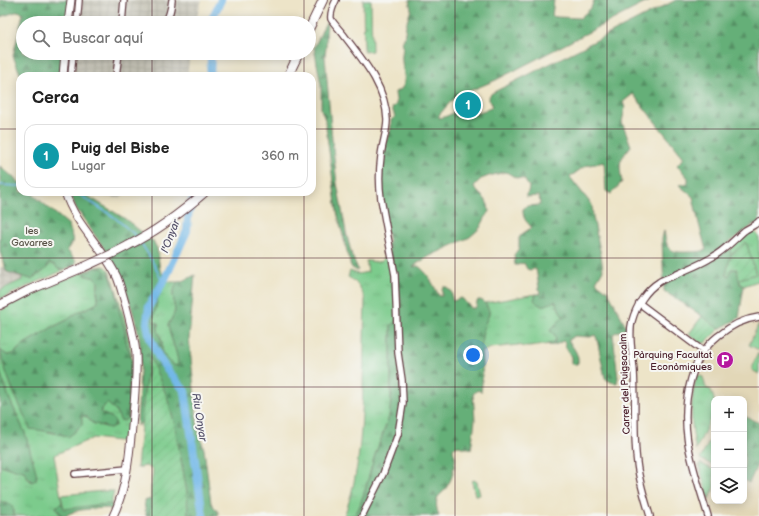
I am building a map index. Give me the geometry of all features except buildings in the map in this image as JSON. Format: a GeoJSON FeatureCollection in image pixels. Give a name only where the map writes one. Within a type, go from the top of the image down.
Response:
{"type":"FeatureCollection","features":[{"type":"Feature","properties":{"kind":"highway"},"geometry":{"type":"LineString","coordinates":[[315,16],[322,0]]}},
{"type":"Feature","properties":{"kind":"highway"},"geometry":{"type":"LineString","coordinates":[[290,72],[296,60]]}},
{"type":"Feature","properties":{"kind":"highway"},"geometry":{"type":"LineString","coordinates":[[0,305],[128,246],[156,230],[200,196]]}},
{"type":"Feature","properties":{"kind":"main road"},"geometry":{"type":"LineString","coordinates":[[69,16],[71,0]]}},
{"type":"Feature","properties":{"kind":"main road"},"geometry":{"type":"LineString","coordinates":[[63,72],[64,60]]}},
{"type":"Feature","properties":{"kind":"main road"},"geometry":{"type":"LineString","coordinates":[[66,196],[74,214],[117,276],[134,339],[136,354],[129,454],[121,498],[113,516]]}},
{"type":"Feature","properties":{"kind":"street"},"geometry":{"type":"LineString","coordinates":[[78,16],[79,0]]}},
{"type":"Feature","properties":{"kind":"street"},"geometry":{"type":"LineString","coordinates":[[123,16],[124,0]]}},
{"type":"Feature","properties":{"kind":"street"},"geometry":{"type":"LineString","coordinates":[[169,16],[172,0]]}},
{"type":"Feature","properties":{"kind":"street"},"geometry":{"type":"LineString","coordinates":[[336,0],[332,8],[331,19],[367,65],[384,98],[386,126],[379,174],[381,200],[395,275],[398,352],[402,380],[403,404],[398,434],[383,474],[362,516]]}},
{"type":"Feature","properties":{"kind":"street"},"geometry":{"type":"LineString","coordinates":[[71,72],[72,60]]}},
{"type":"Feature","properties":{"kind":"street"},"geometry":{"type":"LineString","coordinates":[[117,72],[118,60]]}},
{"type":"Feature","properties":{"kind":"street","name":"Carrer del Puigsacalm"},"geometry":{"type":"LineString","coordinates":[[650,516],[640,482],[635,440],[634,373],[631,333],[635,312],[639,303],[659,282],[713,257],[724,250],[749,228],[759,222]]}},
{"type":"Feature","properties":{"kind":"street"},"geometry":{"type":"LineString","coordinates":[[752,227],[758,230]]}},
{"type":"Feature","properties":{"kind":"street"},"geometry":{"type":"LineString","coordinates":[[639,303],[703,351]]}},
{"type":"Feature","properties":{"kind":"street"},"geometry":{"type":"LineString","coordinates":[[708,516],[689,453],[685,425],[687,393],[697,361],[712,340],[732,326],[746,320],[759,317]]}},
{"type":"Feature","properties":{"kind":"street"},"geometry":{"type":"LineString","coordinates":[[74,474],[127,469]]}},
{"type":"Feature","properties":{"kind":"shaded area"},"geometry":{"type":"Polygon","coordinates":[[[81,0],[202,0],[197,16],[80,16],[81,0]]]}},
{"type":"Feature","properties":{"kind":"shaded area"},"geometry":{"type":"Polygon","coordinates":[[[75,60],[189,60],[188,72],[74,72],[75,60]]]}},
{"type":"Feature","properties":{"kind":"shaded area"},"geometry":{"type":"Polygon","coordinates":[[[98,196],[122,196],[119,198],[98,196]]]}},
{"type":"Feature","properties":{"kind":"shaded area"},"geometry":{"type":"Polygon","coordinates":[[[4,266],[7,272],[22,276],[22,280],[0,290],[0,268],[4,266]]]}},
{"type":"Feature","properties":{"kind":"shaded area"},"geometry":{"type":"Polygon","coordinates":[[[751,323],[759,323],[759,516],[714,516],[700,469],[693,438],[692,399],[697,373],[711,349],[737,328],[751,323]]]}},
{"type":"Feature","properties":{"kind":"green space"},"geometry":{"type":"Polygon","coordinates":[[[0,0],[70,0],[69,16],[23,16],[23,14],[19,11],[0,17],[0,0]]]}},
{"type":"Feature","properties":{"kind":"green space"},"geometry":{"type":"Polygon","coordinates":[[[363,0],[371,0],[372,51],[364,52],[363,0]]]}},
{"type":"Feature","properties":{"kind":"green space"},"geometry":{"type":"Polygon","coordinates":[[[409,0],[554,0],[552,16],[580,18],[591,8],[594,0],[651,0],[496,80],[455,97],[439,115],[439,118],[450,115],[457,107],[461,108],[462,113],[466,114],[476,113],[491,108],[492,103],[489,100],[489,96],[492,93],[676,0],[759,0],[759,228],[756,223],[727,244],[731,255],[726,275],[731,269],[737,269],[740,284],[744,286],[739,318],[719,329],[664,291],[662,239],[664,231],[666,242],[673,251],[699,252],[706,250],[693,197],[679,185],[688,183],[688,178],[677,165],[684,158],[633,94],[623,102],[625,108],[622,122],[631,146],[620,162],[622,182],[611,194],[606,191],[604,162],[585,166],[570,177],[592,205],[603,270],[596,282],[608,291],[628,330],[622,330],[613,334],[618,378],[617,383],[613,383],[605,378],[595,335],[590,337],[575,336],[569,339],[569,342],[578,357],[578,363],[575,364],[571,363],[571,357],[563,341],[553,345],[547,344],[553,343],[556,339],[555,335],[550,331],[563,317],[555,301],[546,305],[539,305],[534,300],[536,294],[540,294],[536,269],[527,269],[524,263],[515,265],[514,255],[519,248],[519,238],[531,228],[524,218],[523,209],[527,206],[540,205],[539,196],[526,197],[529,187],[524,179],[517,178],[505,172],[481,179],[474,188],[485,199],[489,211],[480,228],[470,237],[430,256],[413,267],[418,266],[425,272],[439,296],[442,296],[443,287],[447,287],[452,293],[453,301],[461,298],[470,306],[470,308],[474,308],[476,307],[478,300],[482,300],[489,311],[483,328],[482,338],[481,392],[478,390],[473,394],[475,420],[471,450],[460,446],[454,447],[453,451],[455,461],[452,477],[446,488],[437,499],[439,516],[354,516],[359,508],[374,458],[389,417],[391,402],[391,325],[401,318],[401,298],[395,275],[381,200],[382,148],[389,135],[391,120],[395,117],[392,108],[396,103],[395,92],[401,89],[404,83],[402,42],[411,9],[409,0]]]}},
{"type":"Feature","properties":{"kind":"green space"},"geometry":{"type":"Polygon","coordinates":[[[327,22],[325,56],[337,183],[346,232],[352,256],[358,269],[357,271],[351,267],[337,212],[325,120],[321,109],[321,85],[316,59],[316,44],[327,22]]]}},
{"type":"Feature","properties":{"kind":"green space"},"geometry":{"type":"Polygon","coordinates":[[[16,43],[16,60],[64,60],[63,72],[19,72],[13,56],[16,43]]]}},
{"type":"Feature","properties":{"kind":"green space","name":"les Gavarres"},"geometry":{"type":"Polygon","coordinates":[[[0,166],[16,180],[16,196],[35,196],[69,225],[73,241],[67,250],[76,261],[75,265],[64,270],[58,269],[55,265],[50,263],[44,271],[31,279],[7,272],[0,251],[0,166]]]}},
{"type":"Feature","properties":{"kind":"green space"},"geometry":{"type":"Polygon","coordinates":[[[72,196],[88,196],[124,218],[153,241],[157,248],[160,270],[167,280],[158,297],[153,321],[158,323],[158,331],[162,342],[162,353],[173,365],[177,366],[177,358],[168,325],[175,311],[173,294],[177,282],[183,281],[195,275],[189,338],[198,429],[204,449],[211,503],[218,512],[218,516],[188,516],[187,493],[174,422],[167,397],[150,358],[144,394],[142,422],[137,426],[141,354],[139,335],[133,312],[122,279],[112,260],[76,208],[72,196]]]}},
{"type":"Feature","properties":{"kind":"green space"},"geometry":{"type":"Polygon","coordinates":[[[748,232],[755,232],[759,238],[759,282],[758,281],[744,286],[741,284],[739,279],[756,274],[746,242],[731,255],[730,250],[748,232]]]}},
{"type":"Feature","properties":{"kind":"green space"},"geometry":{"type":"Polygon","coordinates":[[[389,241],[401,298],[401,318],[391,325],[391,402],[389,417],[374,458],[359,508],[354,516],[344,516],[354,484],[361,433],[365,299],[357,284],[348,277],[350,271],[358,274],[368,272],[366,261],[382,261],[389,241]]]}},
{"type":"Feature","properties":{"kind":"green space"},"geometry":{"type":"Polygon","coordinates":[[[746,242],[756,274],[739,279],[737,269],[731,269],[729,276],[726,275],[731,255],[746,242]]]}},
{"type":"Feature","properties":{"kind":"green space"},"geometry":{"type":"Polygon","coordinates":[[[50,263],[55,265],[58,269],[64,270],[0,299],[0,290],[22,280],[22,276],[31,279],[44,271],[50,263]]]}},
{"type":"Feature","properties":{"kind":"green space"},"geometry":{"type":"Polygon","coordinates":[[[103,266],[108,269],[114,282],[126,324],[132,360],[126,342],[116,292],[95,268],[84,274],[96,278],[98,283],[97,292],[99,301],[24,344],[13,354],[7,355],[0,350],[0,311],[23,297],[95,267],[103,266]]]}},
{"type":"Feature","properties":{"kind":"green space"},"geometry":{"type":"Polygon","coordinates":[[[95,268],[102,268],[110,275],[116,292],[126,342],[132,360],[129,384],[128,418],[124,421],[120,420],[115,411],[107,403],[100,412],[114,419],[116,425],[110,428],[92,423],[86,416],[81,417],[82,425],[68,437],[52,432],[30,429],[9,380],[0,350],[7,355],[13,354],[24,344],[98,302],[98,281],[96,278],[84,274],[95,268]]]}},
{"type":"Feature","properties":{"kind":"green space"},"geometry":{"type":"Polygon","coordinates":[[[167,280],[170,282],[177,282],[173,294],[175,311],[168,325],[178,358],[179,363],[177,366],[173,365],[162,353],[162,342],[158,331],[158,323],[153,321],[158,297],[167,280]]]}},
{"type":"Feature","properties":{"kind":"green space"},"geometry":{"type":"Polygon","coordinates":[[[536,294],[535,296],[545,305],[555,301],[563,317],[551,331],[555,335],[555,341],[550,344],[530,347],[518,345],[491,348],[482,352],[482,332],[489,313],[485,303],[536,294]]]}},
{"type":"Feature","properties":{"kind":"green space"},"geometry":{"type":"Polygon","coordinates":[[[702,316],[719,329],[705,343],[700,343],[689,334],[702,316]]]}},
{"type":"Feature","properties":{"kind":"green space"},"geometry":{"type":"Polygon","coordinates":[[[759,323],[759,350],[749,345],[759,323]]]}},
{"type":"Feature","properties":{"kind":"green space"},"geometry":{"type":"Polygon","coordinates":[[[0,350],[13,391],[23,411],[44,431],[58,434],[71,434],[75,432],[82,425],[81,417],[86,416],[92,423],[110,428],[111,417],[100,412],[107,403],[114,409],[119,417],[128,418],[129,384],[132,360],[132,382],[127,442],[93,438],[54,455],[62,503],[56,507],[61,516],[14,516],[14,510],[6,502],[0,502],[0,465],[25,472],[28,479],[32,482],[32,460],[25,433],[9,398],[0,372],[0,350]]]}},
{"type":"Feature","properties":{"kind":"green space"},"geometry":{"type":"Polygon","coordinates":[[[758,353],[759,374],[752,370],[752,366],[758,353]]]}},
{"type":"Feature","properties":{"kind":"green space"},"geometry":{"type":"Polygon","coordinates":[[[150,357],[167,397],[174,422],[187,493],[188,516],[150,516],[153,470],[146,466],[137,468],[144,394],[150,357]]]}},
{"type":"Feature","properties":{"kind":"green space"},"geometry":{"type":"Polygon","coordinates":[[[0,372],[9,398],[25,433],[37,475],[36,480],[32,482],[25,472],[0,465],[0,372]]]}},
{"type":"Feature","properties":{"kind":"green space"},"geometry":{"type":"Polygon","coordinates":[[[697,375],[703,377],[706,388],[711,390],[713,396],[711,396],[711,418],[696,450],[692,412],[697,375]]]}},
{"type":"Feature","properties":{"kind":"green space"},"geometry":{"type":"Polygon","coordinates":[[[747,417],[759,423],[759,461],[749,483],[747,482],[747,417]]]}},
{"type":"Feature","properties":{"kind":"green space"},"geometry":{"type":"Polygon","coordinates":[[[711,439],[711,464],[700,459],[711,439]]]}},
{"type":"Feature","properties":{"kind":"green space"},"geometry":{"type":"Polygon","coordinates":[[[700,463],[711,468],[711,496],[709,500],[699,465],[700,463]]]}},
{"type":"Feature","properties":{"kind":"green space"},"geometry":{"type":"Polygon","coordinates":[[[473,480],[477,482],[480,495],[475,495],[472,482],[473,480]]]}},
{"type":"Feature","properties":{"kind":"green space"},"geometry":{"type":"Polygon","coordinates":[[[114,491],[111,504],[64,509],[61,495],[114,491]]]}},
{"type":"Feature","properties":{"kind":"green space"},"geometry":{"type":"Polygon","coordinates":[[[151,499],[150,516],[146,516],[144,501],[151,499]]]}},
{"type":"Feature","properties":{"kind":"green space"},"geometry":{"type":"Polygon","coordinates":[[[0,502],[11,505],[14,516],[0,516],[0,502]]]}},
{"type":"Feature","properties":{"kind":"green space"},"geometry":{"type":"Polygon","coordinates":[[[62,503],[64,508],[111,504],[114,506],[110,510],[109,508],[86,509],[70,513],[66,516],[61,516],[56,507],[62,503]]]}},
{"type":"Feature","properties":{"kind":"waterway","name":"l'Onyar"},"geometry":{"type":"LineString","coordinates":[[213,16],[221,0]]}},
{"type":"Feature","properties":{"kind":"waterway","name":"l'Onyar"},"geometry":{"type":"LineString","coordinates":[[210,72],[211,60]]}},
{"type":"Feature","properties":{"kind":"waterway"},"geometry":{"type":"LineString","coordinates":[[0,185],[16,186]]}},
{"type":"Feature","properties":{"kind":"waterway"},"geometry":{"type":"LineString","coordinates":[[81,196],[114,217],[137,238]]}},
{"type":"Feature","properties":{"kind":"waterway","name":"Riu Onyar"},"geometry":{"type":"LineString","coordinates":[[193,196],[188,216],[187,231],[165,279],[149,306],[147,323],[150,338],[159,358],[185,391],[203,516]]}},
{"type":"Feature","properties":{"kind":"waterway"},"geometry":{"type":"LineString","coordinates":[[141,243],[163,284]]}},
{"type":"Feature","properties":{"kind":"place","name":"Puig del Bisbe"},"geometry":{"type":"Point","coordinates":[468,105]}},
{"type":"Feature","properties":{"kind":"place","name":"Pàrquing Facultat Econòmiques"},"geometry":{"type":"Point","coordinates":[725,360]}}]}
